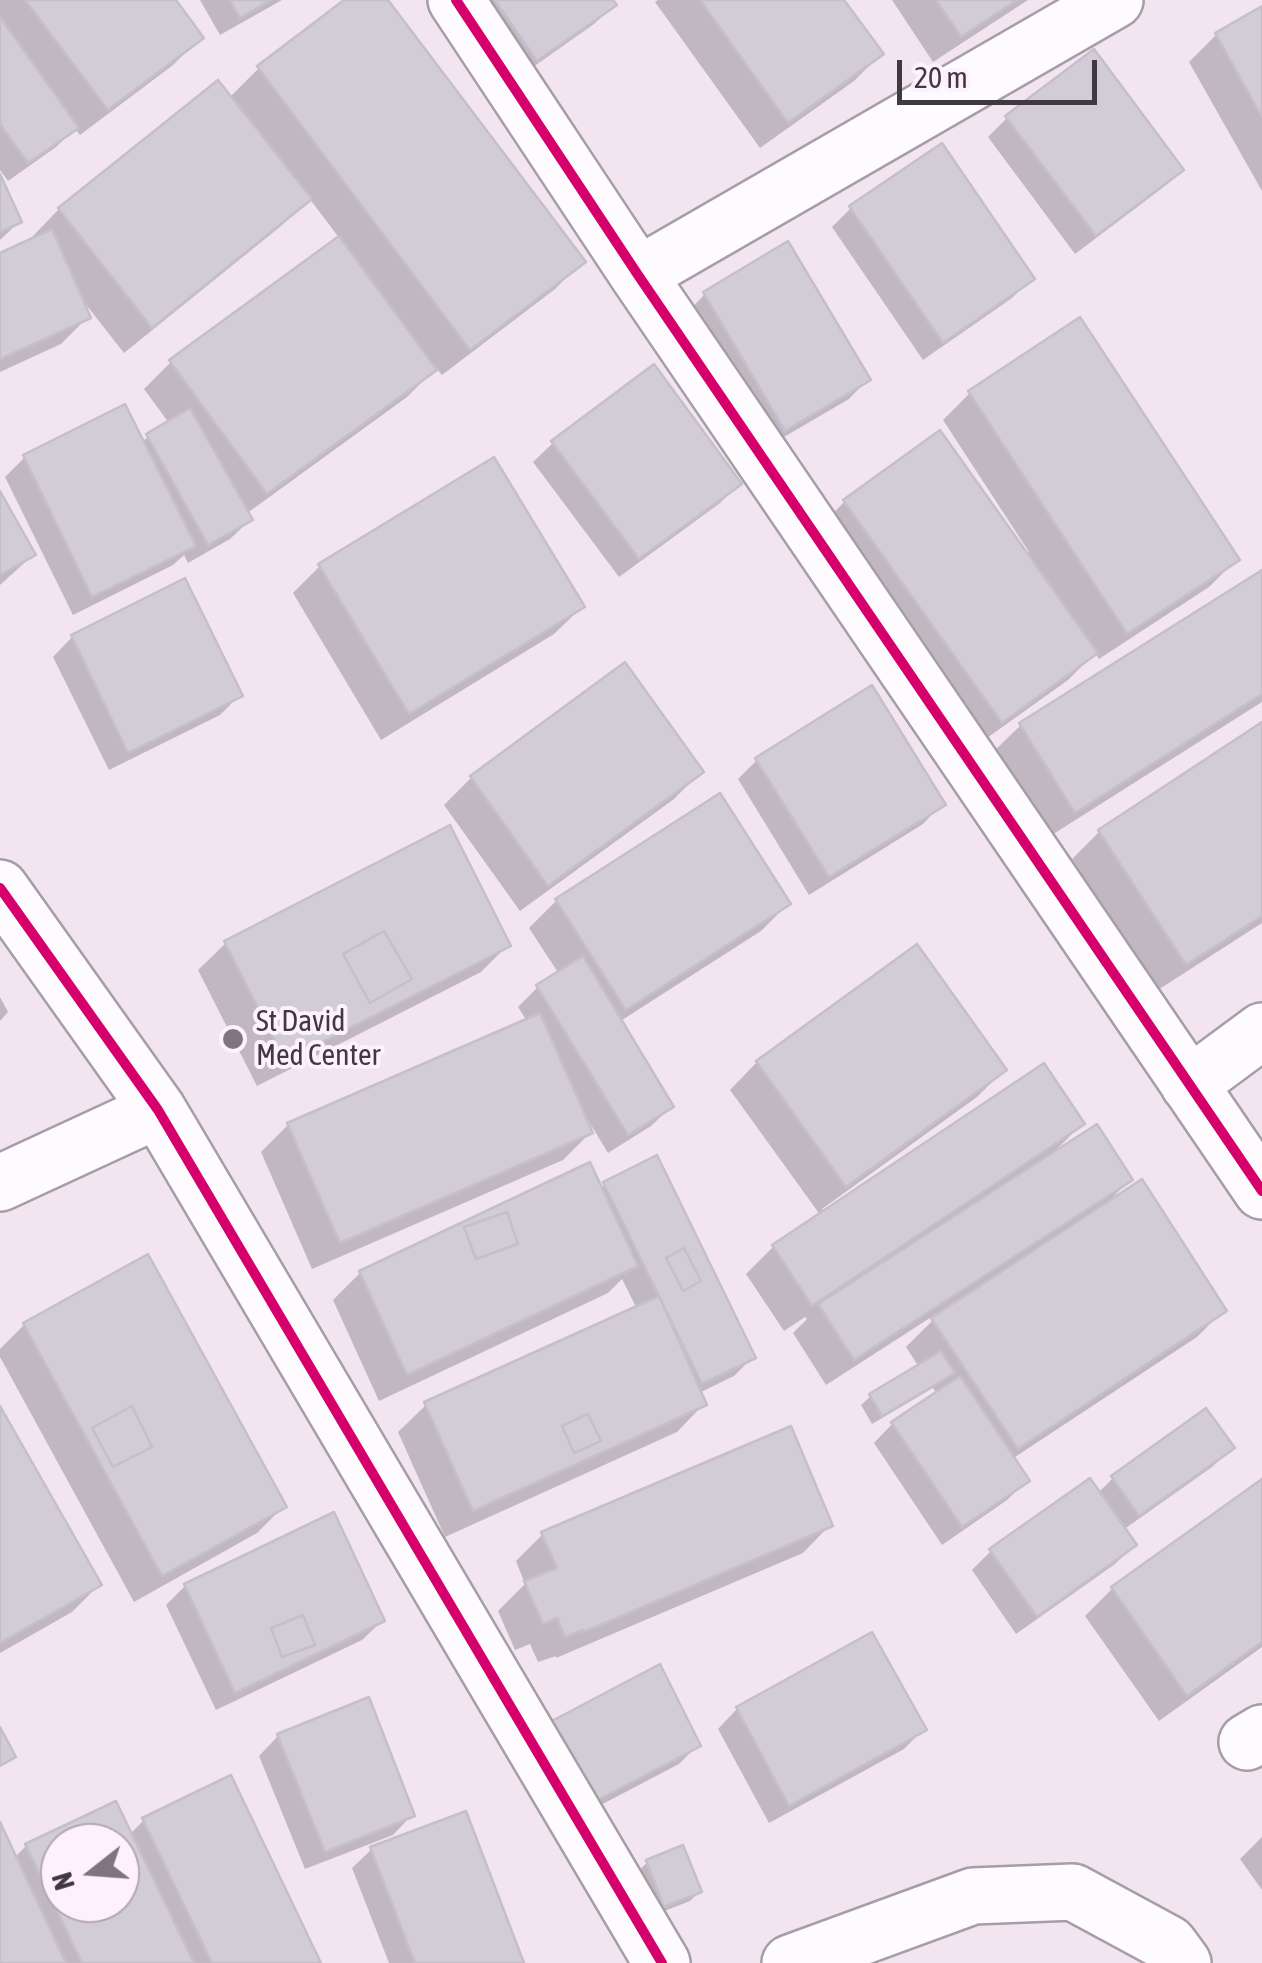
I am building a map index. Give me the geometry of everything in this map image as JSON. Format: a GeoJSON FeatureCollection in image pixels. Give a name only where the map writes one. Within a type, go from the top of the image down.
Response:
{"type":"FeatureCollection","features":[{"type":"Feature","properties":{"kind":"street"},"geometry":{"type":"LineString","coordinates":[[456,0],[638,275],[1262,1191]]}},
{"type":"Feature","properties":{"kind":"street"},"geometry":{"type":"LineString","coordinates":[[638,275],[1114,0]]}},
{"type":"Feature","properties":{"kind":"street"},"geometry":{"type":"LineString","coordinates":[[0,888],[158,1110],[662,1963]]}},
{"type":"Feature","properties":{"kind":"street"},"geometry":{"type":"LineString","coordinates":[[1189,1086],[1262,1031]]}},
{"type":"Feature","properties":{"kind":"street"},"geometry":{"type":"LineString","coordinates":[[0,1183],[158,1110]]}},
{"type":"Feature","properties":{"kind":"street"},"geometry":{"type":"LineString","coordinates":[[790,1963],[973,1896],[1074,1892],[1169,1944],[1183,1963]]}},
{"type":"Feature","properties":{"kind":"building"},"geometry":{"type":"Polygon","coordinates":[[[25,0],[176,0],[204,38],[108,110],[25,0]]]}},
{"type":"Feature","properties":{"kind":"building"},"geometry":{"type":"Polygon","coordinates":[[[230,0],[271,0],[240,18],[230,0]]]}},
{"type":"Feature","properties":{"kind":"building"},"geometry":{"type":"Polygon","coordinates":[[[344,0],[388,0],[586,262],[470,350],[257,66],[344,0]]]}},
{"type":"Feature","properties":{"kind":"building"},"geometry":{"type":"Polygon","coordinates":[[[495,0],[613,0],[617,5],[537,61],[495,0]]]}},
{"type":"Feature","properties":{"kind":"building"},"geometry":{"type":"Polygon","coordinates":[[[700,0],[844,0],[884,54],[788,123],[700,0]]]}},
{"type":"Feature","properties":{"kind":"building"},"geometry":{"type":"Polygon","coordinates":[[[936,0],[1017,0],[961,37],[936,0]]]}},
{"type":"Feature","properties":{"kind":"building"},"geometry":{"type":"Polygon","coordinates":[[[1262,6],[1262,117],[1215,33],[1262,6]]]}},
{"type":"Feature","properties":{"kind":"building"},"geometry":{"type":"Polygon","coordinates":[[[0,17],[79,128],[28,163],[0,124],[0,17]]]}},
{"type":"Feature","properties":{"kind":"building"},"geometry":{"type":"Polygon","coordinates":[[[1094,49],[1184,170],[1096,236],[1005,116],[1094,49]]]}},
{"type":"Feature","properties":{"kind":"building"},"geometry":{"type":"Polygon","coordinates":[[[218,80],[312,199],[152,328],[58,208],[218,80]]]}},
{"type":"Feature","properties":{"kind":"building"},"geometry":{"type":"Polygon","coordinates":[[[942,143],[1035,279],[943,343],[849,206],[942,143]]]}},
{"type":"Feature","properties":{"kind":"building"},"geometry":{"type":"Polygon","coordinates":[[[0,174],[22,222],[0,232],[0,174]]]}},
{"type":"Feature","properties":{"kind":"building"},"geometry":{"type":"Polygon","coordinates":[[[52,229],[91,318],[0,359],[0,253],[52,229]]]}},
{"type":"Feature","properties":{"kind":"building"},"geometry":{"type":"Polygon","coordinates":[[[339,236],[437,370],[267,494],[169,360],[339,236]]]}},
{"type":"Feature","properties":{"kind":"building"},"geometry":{"type":"Polygon","coordinates":[[[788,241],[871,380],[785,431],[703,292],[788,241]]]}},
{"type":"Feature","properties":{"kind":"building"},"geometry":{"type":"Polygon","coordinates":[[[1080,317],[1240,560],[1127,634],[968,391],[1080,317]]]}},
{"type":"Feature","properties":{"kind":"building"},"geometry":{"type":"Polygon","coordinates":[[[654,364],[742,484],[639,559],[551,441],[654,364]]]}},
{"type":"Feature","properties":{"kind":"building"},"geometry":{"type":"Polygon","coordinates":[[[125,404],[196,546],[92,597],[23,455],[125,404]]]}},
{"type":"Feature","properties":{"kind":"building"},"geometry":{"type":"Polygon","coordinates":[[[190,408],[253,520],[208,545],[146,434],[190,408]]]}},
{"type":"Feature","properties":{"kind":"building"},"geometry":{"type":"Polygon","coordinates":[[[940,430],[1098,653],[1002,723],[843,500],[940,430]]]}},
{"type":"Feature","properties":{"kind":"building"},"geometry":{"type":"Polygon","coordinates":[[[494,457],[585,607],[409,714],[318,564],[494,457]]]}},
{"type":"Feature","properties":{"kind":"building"},"geometry":{"type":"Polygon","coordinates":[[[0,491],[36,555],[0,575],[0,491]]]}},
{"type":"Feature","properties":{"kind":"building"},"geometry":{"type":"Polygon","coordinates":[[[1262,570],[1262,694],[1075,813],[1019,723],[1262,570]]]}},
{"type":"Feature","properties":{"kind":"building"},"geometry":{"type":"Polygon","coordinates":[[[185,578],[243,696],[128,753],[71,635],[185,578]]]}},
{"type":"Feature","properties":{"kind":"building"},"geometry":{"type":"Polygon","coordinates":[[[625,662],[704,772],[548,886],[470,776],[625,662]]]}},
{"type":"Feature","properties":{"kind":"building"},"geometry":{"type":"Polygon","coordinates":[[[872,685],[946,805],[829,877],[755,758],[872,685]]]}},
{"type":"Feature","properties":{"kind":"building"},"geometry":{"type":"Polygon","coordinates":[[[1262,722],[1262,916],[1186,965],[1098,830],[1262,722]]]}},
{"type":"Feature","properties":{"kind":"building"},"geometry":{"type":"Polygon","coordinates":[[[720,793],[791,904],[626,1010],[555,899],[720,793]]]}},
{"type":"Feature","properties":{"kind":"building"},"geometry":{"type":"Polygon","coordinates":[[[450,825],[511,946],[285,1061],[224,941],[450,825]],[[384,931],[343,954],[370,1003],[412,979],[384,931]]]}},
{"type":"Feature","properties":{"kind":"building"},"geometry":{"type":"Polygon","coordinates":[[[384,931],[412,979],[370,1003],[343,954],[384,931]]]}},
{"type":"Feature","properties":{"kind":"building"},"geometry":{"type":"Polygon","coordinates":[[[917,944],[1007,1070],[846,1187],[756,1061],[917,944]]]}},
{"type":"Feature","properties":{"kind":"building"},"geometry":{"type":"Polygon","coordinates":[[[583,956],[674,1107],[628,1135],[536,985],[583,956]]]}},
{"type":"Feature","properties":{"kind":"building"},"geometry":{"type":"Polygon","coordinates":[[[540,1013],[593,1133],[340,1243],[287,1123],[540,1013]]]}},
{"type":"Feature","properties":{"kind":"building"},"geometry":{"type":"Polygon","coordinates":[[[1044,1063],[1085,1124],[812,1306],[772,1245],[1044,1063]]]}},
{"type":"Feature","properties":{"kind":"building"},"geometry":{"type":"Polygon","coordinates":[[[1097,1124],[1133,1180],[854,1360],[818,1304],[1097,1124]]]}},
{"type":"Feature","properties":{"kind":"building"},"geometry":{"type":"Polygon","coordinates":[[[657,1155],[756,1358],[702,1384],[603,1182],[657,1155]],[[684,1248],[666,1258],[683,1291],[701,1281],[684,1248]]]}},
{"type":"Feature","properties":{"kind":"building"},"geometry":{"type":"Polygon","coordinates":[[[590,1162],[638,1266],[407,1375],[359,1271],[590,1162]],[[507,1212],[464,1227],[476,1259],[518,1244],[507,1212]]]}},
{"type":"Feature","properties":{"kind":"building"},"geometry":{"type":"Polygon","coordinates":[[[1142,1179],[1227,1311],[1018,1449],[931,1318],[1142,1179]]]}},
{"type":"Feature","properties":{"kind":"building"},"geometry":{"type":"Polygon","coordinates":[[[507,1212],[518,1244],[476,1259],[464,1227],[507,1212]]]}},
{"type":"Feature","properties":{"kind":"building"},"geometry":{"type":"Polygon","coordinates":[[[684,1248],[701,1281],[683,1291],[666,1258],[684,1248]]]}},
{"type":"Feature","properties":{"kind":"building"},"geometry":{"type":"Polygon","coordinates":[[[148,1254],[287,1507],[162,1576],[23,1323],[148,1254]],[[132,1406],[92,1428],[113,1467],[152,1447],[132,1406]]]}},
{"type":"Feature","properties":{"kind":"building"},"geometry":{"type":"Polygon","coordinates":[[[659,1296],[707,1405],[473,1511],[424,1402],[659,1296]],[[588,1414],[562,1426],[574,1453],[601,1441],[588,1414]]]}},
{"type":"Feature","properties":{"kind":"building"},"geometry":{"type":"Polygon","coordinates":[[[941,1351],[955,1373],[882,1416],[869,1394],[941,1351]]]}},
{"type":"Feature","properties":{"kind":"building"},"geometry":{"type":"Polygon","coordinates":[[[960,1376],[1030,1481],[962,1527],[891,1422],[960,1376]]]}},
{"type":"Feature","properties":{"kind":"building"},"geometry":{"type":"Polygon","coordinates":[[[0,1406],[102,1585],[0,1643],[0,1406]]]}},
{"type":"Feature","properties":{"kind":"building"},"geometry":{"type":"Polygon","coordinates":[[[132,1406],[152,1447],[113,1467],[92,1428],[132,1406]]]}},
{"type":"Feature","properties":{"kind":"building"},"geometry":{"type":"Polygon","coordinates":[[[1206,1408],[1235,1448],[1139,1516],[1111,1476],[1206,1408]]]}},
{"type":"Feature","properties":{"kind":"building"},"geometry":{"type":"Polygon","coordinates":[[[588,1414],[601,1441],[574,1453],[562,1426],[588,1414]]]}},
{"type":"Feature","properties":{"kind":"building"},"geometry":{"type":"Polygon","coordinates":[[[791,1426],[833,1526],[584,1632],[565,1637],[557,1618],[543,1624],[524,1581],[557,1568],[541,1532],[791,1426]]]}},
{"type":"Feature","properties":{"kind":"building"},"geometry":{"type":"Polygon","coordinates":[[[1090,1478],[1137,1545],[1037,1617],[989,1549],[1090,1478]]]}},
{"type":"Feature","properties":{"kind":"building"},"geometry":{"type":"Polygon","coordinates":[[[1262,1479],[1262,1642],[1187,1696],[1111,1587],[1262,1479]]]}},
{"type":"Feature","properties":{"kind":"building"},"geometry":{"type":"Polygon","coordinates":[[[334,1512],[385,1621],[235,1693],[184,1584],[334,1512]],[[303,1615],[271,1628],[282,1657],[315,1645],[303,1615]]]}},
{"type":"Feature","properties":{"kind":"building"},"geometry":{"type":"Polygon","coordinates":[[[303,1615],[315,1645],[282,1657],[271,1628],[303,1615]]]}},
{"type":"Feature","properties":{"kind":"building"},"geometry":{"type":"Polygon","coordinates":[[[872,1632],[927,1730],[789,1806],[736,1707],[872,1632]]]}},
{"type":"Feature","properties":{"kind":"building"},"geometry":{"type":"Polygon","coordinates":[[[660,1664],[701,1746],[594,1802],[552,1721],[660,1664]]]}},
{"type":"Feature","properties":{"kind":"building"},"geometry":{"type":"Polygon","coordinates":[[[369,1697],[415,1816],[325,1852],[277,1734],[369,1697]]]}},
{"type":"Feature","properties":{"kind":"building"},"geometry":{"type":"Polygon","coordinates":[[[0,1727],[16,1757],[0,1766],[0,1727]]]}},
{"type":"Feature","properties":{"kind":"building"},"geometry":{"type":"Polygon","coordinates":[[[231,1775],[321,1963],[212,1963],[142,1818],[231,1775]]]}},
{"type":"Feature","properties":{"kind":"building"},"geometry":{"type":"Polygon","coordinates":[[[116,1801],[127,1823],[69,1823],[116,1801]]]}},
{"type":"Feature","properties":{"kind":"building"},"geometry":{"type":"Polygon","coordinates":[[[466,1811],[524,1963],[415,1963],[370,1847],[466,1811]]]}},
{"type":"Feature","properties":{"kind":"building"},"geometry":{"type":"Polygon","coordinates":[[[0,1822],[40,1907],[40,1923],[47,1923],[66,1963],[0,1963],[0,1822]]]}},
{"type":"Feature","properties":{"kind":"building"},"geometry":{"type":"Polygon","coordinates":[[[40,1837],[40,1875],[25,1844],[40,1837]]]}},
{"type":"Feature","properties":{"kind":"building"},"geometry":{"type":"Polygon","coordinates":[[[683,1845],[702,1892],[664,1907],[646,1860],[683,1845]]]}},
{"type":"Feature","properties":{"kind":"building"},"geometry":{"type":"Polygon","coordinates":[[[140,1851],[194,1963],[82,1963],[63,1923],[140,1923],[140,1851]]]}},
{"type":"Feature","properties":{"kind":"cycle path"},"geometry":{"type":"LineString","coordinates":[[456,0],[638,275],[1262,1191]]}},
{"type":"Feature","properties":{"kind":"cycle path"},"geometry":{"type":"LineString","coordinates":[[0,888],[158,1110],[662,1963]]}},
{"type":"Feature","properties":{"kind":"place","name":"St David Med Center"},"geometry":{"type":"Point","coordinates":[233,1039]}}]}
